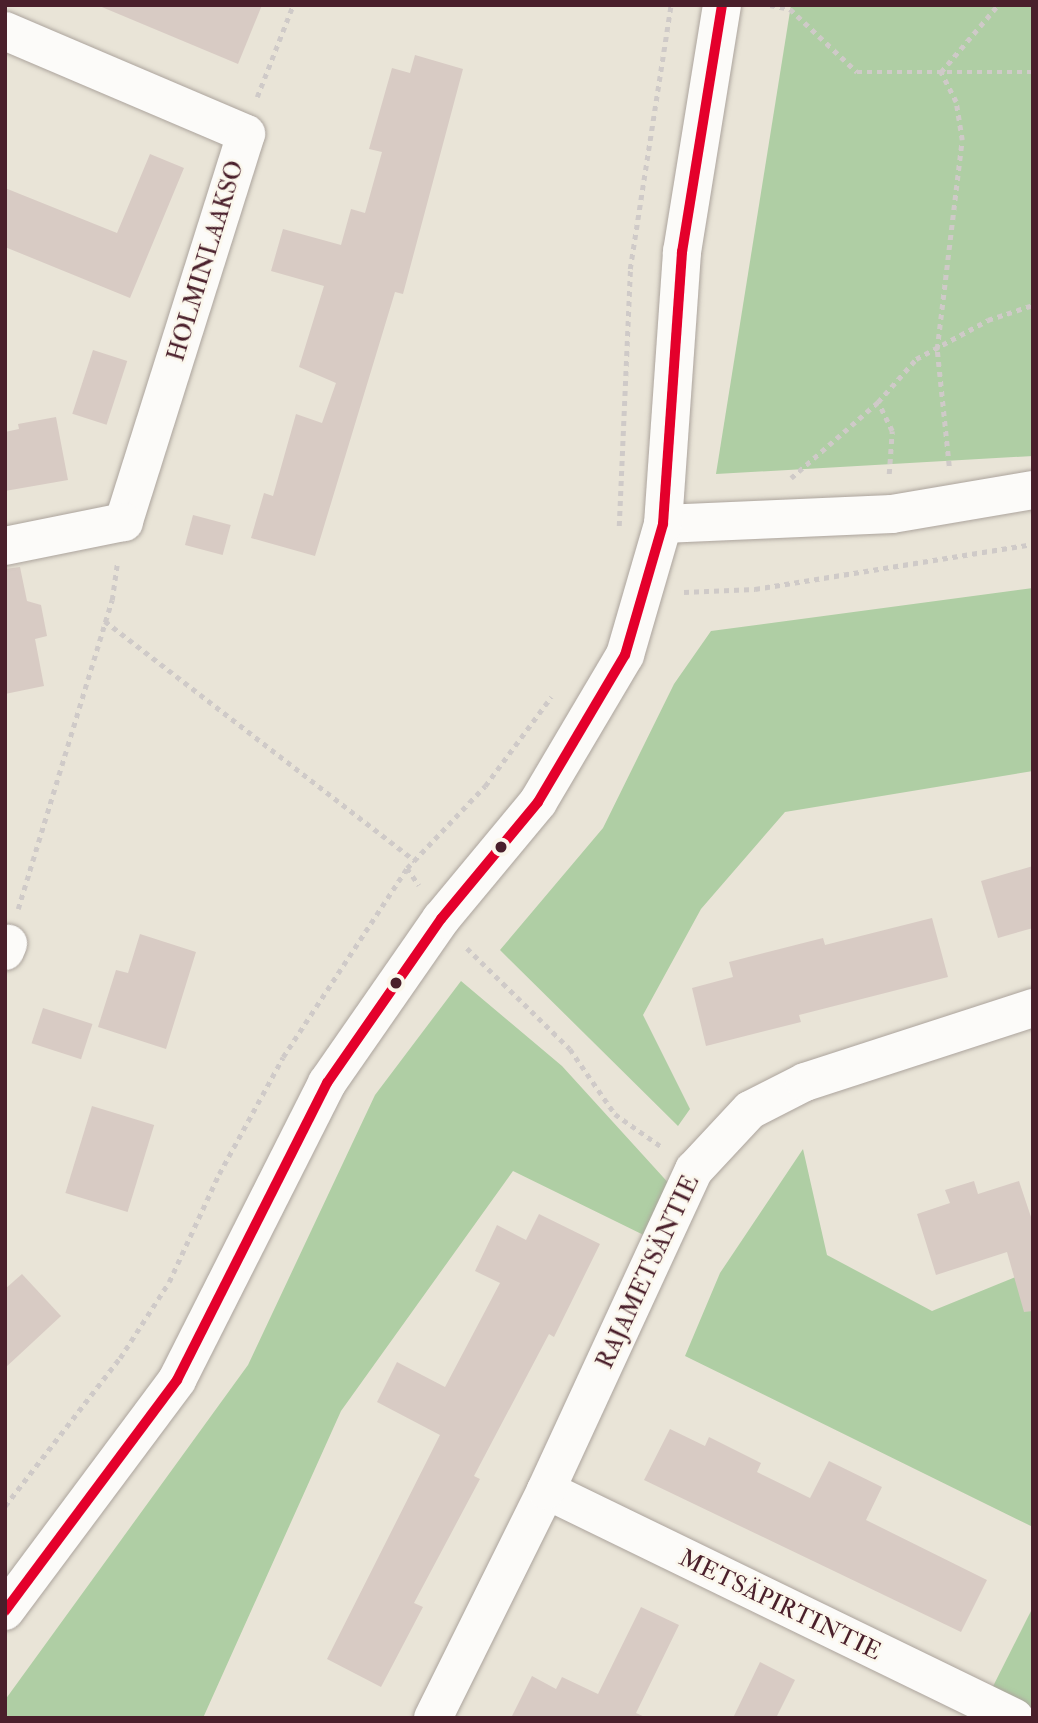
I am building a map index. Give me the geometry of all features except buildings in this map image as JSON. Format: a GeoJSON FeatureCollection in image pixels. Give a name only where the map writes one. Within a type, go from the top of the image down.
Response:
{"type":"FeatureCollection","features":[{"type":"Feature","properties":{"kind":"street"},"geometry":{"type":"LineString","coordinates":[[5,1611],[177,1380],[327,1083],[441,919],[538,803],[625,654],[646,594],[663,524],[681,251],[722,5]]}},
{"type":"Feature","properties":{"kind":"street","name":"HOLMINLAAKSO"},"geometry":{"type":"LineString","coordinates":[[5,30],[246,134],[124,522]]}},
{"type":"Feature","properties":{"kind":"street"},"geometry":{"type":"LineString","coordinates":[[663,524],[892,514],[1033,490]]}},
{"type":"Feature","properties":{"kind":"street"},"geometry":{"type":"LineString","coordinates":[[5,546],[124,522]]}},
{"type":"Feature","properties":{"kind":"street","name":"RAJAMETSÄNTIE"},"geometry":{"type":"LineString","coordinates":[[433,1718],[546,1490],[694,1170],[750,1110],[805,1082],[1033,1008]]}},
{"type":"Feature","properties":{"kind":"street","name":"METSÄPIRTINTIE"},"geometry":{"type":"LineString","coordinates":[[546,1490],[1015,1718]]}},
{"type":"Feature","properties":{"kind":"path"},"geometry":{"type":"LineString","coordinates":[[246,134],[293,5]]}},
{"type":"Feature","properties":{"kind":"path"},"geometry":{"type":"LineString","coordinates":[[619,537],[630,269],[671,5]]}},
{"type":"Feature","properties":{"kind":"path"},"geometry":{"type":"LineString","coordinates":[[770,5],[790,9],[857,72],[1033,72]]}},
{"type":"Feature","properties":{"kind":"path"},"geometry":{"type":"LineString","coordinates":[[941,72],[998,5]]}},
{"type":"Feature","properties":{"kind":"path"},"geometry":{"type":"LineString","coordinates":[[941,72],[956,102],[962,140],[937,349],[942,428],[958,503]]}},
{"type":"Feature","properties":{"kind":"path"},"geometry":{"type":"LineString","coordinates":[[748,520],[838,433],[878,402],[916,359],[988,320],[1033,305]]}},
{"type":"Feature","properties":{"kind":"path"},"geometry":{"type":"LineString","coordinates":[[878,402],[892,432],[888,462],[892,514]]}},
{"type":"Feature","properties":{"kind":"path"},"geometry":{"type":"LineString","coordinates":[[6,948],[105,621],[124,522]]}},
{"type":"Feature","properties":{"kind":"path"},"geometry":{"type":"LineString","coordinates":[[646,594],[755,589],[1033,544]]}},
{"type":"Feature","properties":{"kind":"path"},"geometry":{"type":"LineString","coordinates":[[105,621],[415,861]]}},
{"type":"Feature","properties":{"kind":"path"},"geometry":{"type":"LineString","coordinates":[[5,1506],[120,1358],[169,1282],[219,1174],[283,1057],[407,868],[485,786],[557,688]]}},
{"type":"Feature","properties":{"kind":"path"},"geometry":{"type":"LineString","coordinates":[[407,868],[441,919],[570,1049],[615,1114],[694,1170]]}},
{"type":"Feature","properties":{"kind":"green space"},"geometry":{"type":"Polygon","coordinates":[[[791,5],[1033,5],[1033,456],[716,474],[791,5]]]}},
{"type":"Feature","properties":{"kind":"green space"},"geometry":{"type":"Polygon","coordinates":[[[1033,588],[1033,771],[785,812],[701,909],[643,1015],[690,1109],[678,1126],[500,950],[603,828],[674,684],[711,631],[1033,588]]]}},
{"type":"Feature","properties":{"kind":"green space"},"geometry":{"type":"Polygon","coordinates":[[[461,981],[562,1066],[683,1199],[662,1244],[513,1171],[341,1411],[203,1718],[5,1718],[5,1700],[248,1365],[375,1095],[461,981]]]}},
{"type":"Feature","properties":{"kind":"green space"},"geometry":{"type":"Polygon","coordinates":[[[803,1149],[827,1255],[932,1311],[1033,1270],[1033,1527],[685,1356],[720,1273],[803,1149]]]}},
{"type":"Feature","properties":{"kind":"green space"},"geometry":{"type":"Polygon","coordinates":[[[1033,1607],[1033,1718],[977,1718],[1033,1607]]]}},
{"type":"Feature","properties":{"kind":"transit line"},"geometry":{"type":"LineString","coordinates":[[5,1611],[177,1380],[327,1083],[441,919],[538,802],[625,655],[663,524],[682,252],[722,5]]}}]}
